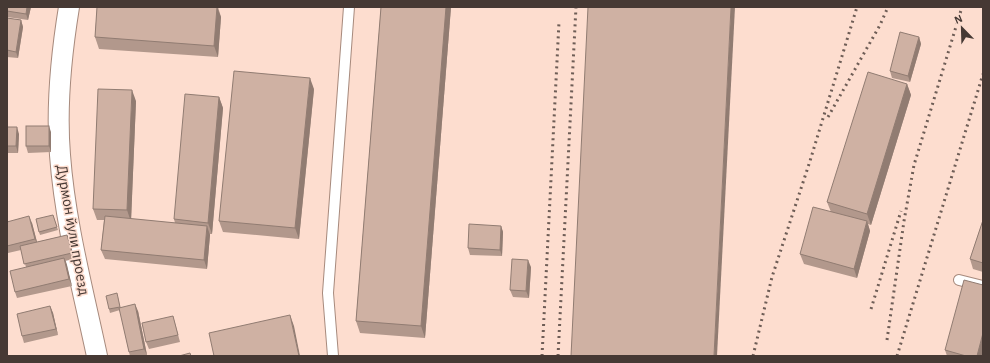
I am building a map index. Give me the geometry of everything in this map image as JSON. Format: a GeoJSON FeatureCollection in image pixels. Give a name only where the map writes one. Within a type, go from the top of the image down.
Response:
{"type":"FeatureCollection","features":[{"type":"Feature","properties":{"kind":"street","name":"Дурмон йули проезд"},"geometry":{"type":"LineString","coordinates":[[69,7],[62,62],[58,120],[60,154],[64,192],[97,356]]}},
{"type":"Feature","properties":{"kind":"lane"},"geometry":{"type":"LineString","coordinates":[[333,356],[328,293],[349,7]]}},
{"type":"Feature","properties":{"kind":"lane"},"geometry":{"type":"LineString","coordinates":[[959,280],[983,286]]}},
{"type":"Feature","properties":{"kind":"building"},"geometry":{"type":"Polygon","coordinates":[[[7,7],[27,7],[26,14],[7,11],[7,7]]]}},
{"type":"Feature","properties":{"kind":"building"},"geometry":{"type":"Polygon","coordinates":[[[97,7],[217,7],[214,46],[95,37],[97,7]]]}},
{"type":"Feature","properties":{"kind":"building"},"geometry":{"type":"Polygon","coordinates":[[[381,7],[446,7],[421,326],[356,321],[381,7]]]}},
{"type":"Feature","properties":{"kind":"building"},"geometry":{"type":"Polygon","coordinates":[[[588,7],[731,7],[714,356],[571,356],[588,7]]]}},
{"type":"Feature","properties":{"kind":"building"},"geometry":{"type":"Polygon","coordinates":[[[7,18],[21,20],[16,52],[7,50],[7,18]]]}},
{"type":"Feature","properties":{"kind":"building"},"geometry":{"type":"Polygon","coordinates":[[[900,32],[919,37],[908,76],[890,71],[900,32]]]}},
{"type":"Feature","properties":{"kind":"building"},"geometry":{"type":"Polygon","coordinates":[[[234,71],[310,78],[295,228],[219,221],[234,71]]]}},
{"type":"Feature","properties":{"kind":"building"},"geometry":{"type":"Polygon","coordinates":[[[868,72],[907,84],[867,214],[827,202],[868,72]]]}},
{"type":"Feature","properties":{"kind":"building"},"geometry":{"type":"Polygon","coordinates":[[[98,89],[132,90],[127,210],[93,209],[98,89]]]}},
{"type":"Feature","properties":{"kind":"building"},"geometry":{"type":"Polygon","coordinates":[[[185,94],[219,97],[208,223],[174,219],[185,94]]]}},
{"type":"Feature","properties":{"kind":"building"},"geometry":{"type":"Polygon","coordinates":[[[26,126],[49,126],[49,146],[26,146],[26,126]]]}},
{"type":"Feature","properties":{"kind":"building"},"geometry":{"type":"Polygon","coordinates":[[[7,127],[17,127],[16,146],[7,146],[7,127]]]}},
{"type":"Feature","properties":{"kind":"building"},"geometry":{"type":"Polygon","coordinates":[[[813,207],[867,221],[854,269],[800,254],[813,207]]]}},
{"type":"Feature","properties":{"kind":"building"},"geometry":{"type":"Polygon","coordinates":[[[53,215],[57,227],[39,232],[36,219],[53,215]]]}},
{"type":"Feature","properties":{"kind":"building"},"geometry":{"type":"Polygon","coordinates":[[[29,216],[35,239],[7,246],[7,222],[29,216]]]}},
{"type":"Feature","properties":{"kind":"building"},"geometry":{"type":"Polygon","coordinates":[[[105,216],[207,226],[204,260],[101,250],[105,216]]]}},
{"type":"Feature","properties":{"kind":"building"},"geometry":{"type":"Polygon","coordinates":[[[983,220],[983,263],[970,259],[983,220]]]}},
{"type":"Feature","properties":{"kind":"building"},"geometry":{"type":"Polygon","coordinates":[[[469,224],[501,226],[500,250],[468,248],[469,224]]]}},
{"type":"Feature","properties":{"kind":"building"},"geometry":{"type":"Polygon","coordinates":[[[67,235],[72,253],[24,264],[20,246],[67,235]]]}},
{"type":"Feature","properties":{"kind":"building"},"geometry":{"type":"Polygon","coordinates":[[[64,258],[69,279],[15,292],[10,271],[64,258]]]}},
{"type":"Feature","properties":{"kind":"building"},"geometry":{"type":"Polygon","coordinates":[[[512,259],[528,260],[526,291],[510,290],[512,259]]]}},
{"type":"Feature","properties":{"kind":"building"},"geometry":{"type":"Polygon","coordinates":[[[964,280],[983,285],[983,333],[977,356],[966,356],[945,350],[964,280]]]}},
{"type":"Feature","properties":{"kind":"building"},"geometry":{"type":"Polygon","coordinates":[[[117,293],[120,307],[109,309],[106,296],[117,293]]]}},
{"type":"Feature","properties":{"kind":"building"},"geometry":{"type":"Polygon","coordinates":[[[135,304],[144,349],[129,352],[119,308],[135,304]]]}},
{"type":"Feature","properties":{"kind":"building"},"geometry":{"type":"Polygon","coordinates":[[[50,306],[56,329],[22,336],[17,314],[50,306]]]}},
{"type":"Feature","properties":{"kind":"building"},"geometry":{"type":"Polygon","coordinates":[[[290,315],[299,356],[214,356],[209,333],[290,315]]]}},
{"type":"Feature","properties":{"kind":"building"},"geometry":{"type":"Polygon","coordinates":[[[173,316],[178,335],[146,342],[142,323],[173,316]]]}},
{"type":"Feature","properties":{"kind":"building"},"geometry":{"type":"Polygon","coordinates":[[[190,353],[191,356],[179,356],[190,353]]]}},
{"type":"Feature","properties":{"kind":"railway"},"geometry":{"type":"LineString","coordinates":[[558,356],[576,7]]}},
{"type":"Feature","properties":{"kind":"railway"},"geometry":{"type":"LineString","coordinates":[[753,356],[772,277],[810,161],[857,7]]}},
{"type":"Feature","properties":{"kind":"railway"},"geometry":{"type":"LineString","coordinates":[[828,117],[880,25],[888,7]]}},
{"type":"Feature","properties":{"kind":"railway"},"geometry":{"type":"LineString","coordinates":[[887,340],[904,221],[914,165],[962,7]]}},
{"type":"Feature","properties":{"kind":"railway"},"geometry":{"type":"LineString","coordinates":[[542,356],[559,22]]}},
{"type":"Feature","properties":{"kind":"railway"},"geometry":{"type":"LineString","coordinates":[[897,356],[983,74]]}},
{"type":"Feature","properties":{"kind":"railway"},"geometry":{"type":"LineString","coordinates":[[871,309],[901,211]]}}]}
